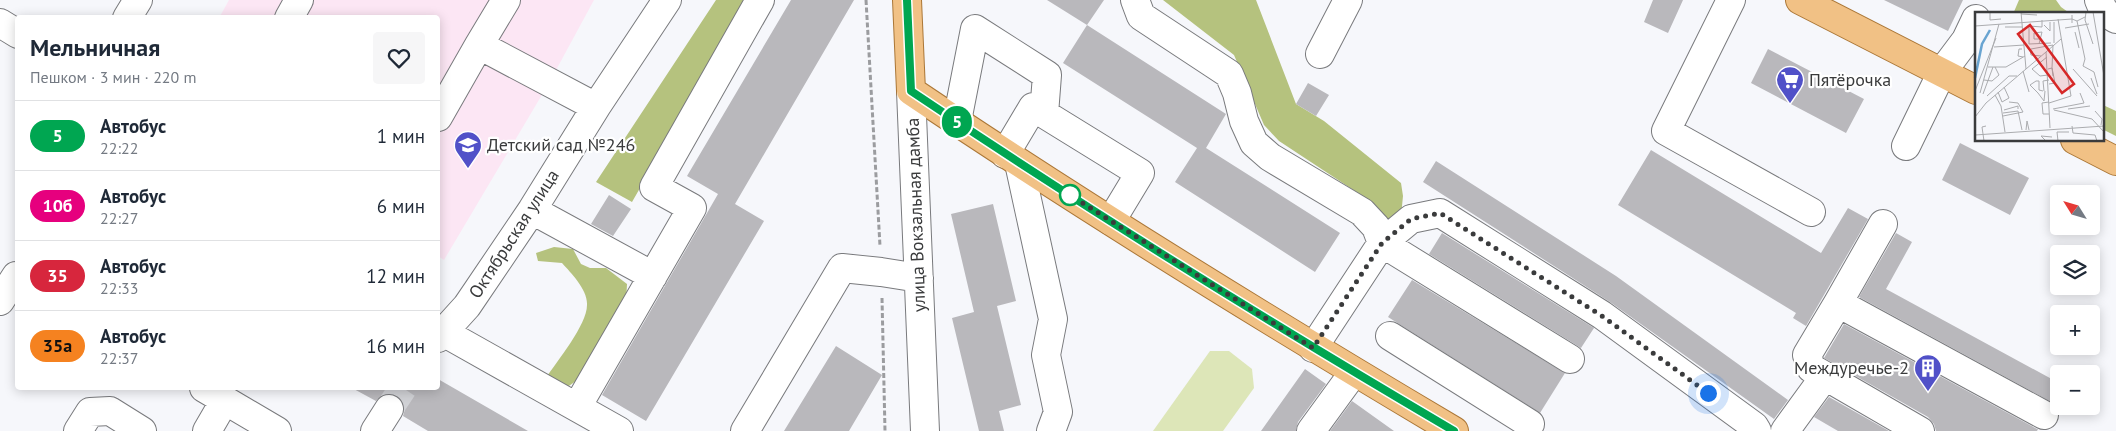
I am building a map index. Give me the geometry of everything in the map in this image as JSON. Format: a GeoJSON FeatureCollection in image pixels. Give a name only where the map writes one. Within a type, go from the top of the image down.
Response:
{"type":"FeatureCollection","features":[{"type":"Feature","properties":{"kind":"main road","name":"улица Вокзальная дамба"},"geometry":{"type":"LineString","coordinates":[[907,0],[911,91]]}},
{"type":"Feature","properties":{"kind":"main road"},"geometry":{"type":"LineString","coordinates":[[1800,0],[1975,89]]}},
{"type":"Feature","properties":{"kind":"main road"},"geometry":{"type":"LineString","coordinates":[[911,91],[1012,158],[1313,348],[1454,431]]}},
{"type":"Feature","properties":{"kind":"main road"},"geometry":{"type":"LineString","coordinates":[[2077,141],[2116,161]]}},
{"type":"Feature","properties":{"kind":"street"},"geometry":{"type":"LineString","coordinates":[[129,15],[138,0]]}},
{"type":"Feature","properties":{"kind":"street"},"geometry":{"type":"LineString","coordinates":[[291,15],[299,0]]}},
{"type":"Feature","properties":{"kind":"street"},"geometry":{"type":"LineString","coordinates":[[440,113],[506,0]]}},
{"type":"Feature","properties":{"kind":"street","name":"Октябрьская улица"},"geometry":{"type":"LineString","coordinates":[[440,335],[467,306],[532,210],[596,107],[667,0]]}},
{"type":"Feature","properties":{"kind":"street"},"geometry":{"type":"LineString","coordinates":[[577,407],[692,208],[654,188],[760,0]]}},
{"type":"Feature","properties":{"kind":"street"},"geometry":{"type":"LineString","coordinates":[[1135,0],[1141,16],[1229,74],[1237,93],[1244,121],[1254,143],[1270,157],[1362,212],[1376,227],[1382,243],[1570,359]]}},
{"type":"Feature","properties":{"kind":"street"},"geometry":{"type":"LineString","coordinates":[[1320,54],[1348,0]]}},
{"type":"Feature","properties":{"kind":"street"},"geometry":{"type":"LineString","coordinates":[[1731,0],[1666,131],[1811,212]]}},
{"type":"Feature","properties":{"kind":"street"},"geometry":{"type":"LineString","coordinates":[[1979,12],[1985,0]]}},
{"type":"Feature","properties":{"kind":"street"},"geometry":{"type":"LineString","coordinates":[[2099,0],[2104,12],[2116,19]]}},
{"type":"Feature","properties":{"kind":"street"},"geometry":{"type":"LineString","coordinates":[[1906,146],[1942,72],[1966,40],[1975,21]]}},
{"type":"Feature","properties":{"kind":"street"},"geometry":{"type":"LineString","coordinates":[[0,23],[15,32]]}},
{"type":"Feature","properties":{"kind":"street"},"geometry":{"type":"LineString","coordinates":[[957,121],[975,29],[1047,75],[1044,114]]}},
{"type":"Feature","properties":{"kind":"street"},"geometry":{"type":"LineString","coordinates":[[479,45],[596,107]]}},
{"type":"Feature","properties":{"kind":"street","name":"улица Вокзальная дамба"},"geometry":{"type":"LineString","coordinates":[[911,91],[925,431]]}},
{"type":"Feature","properties":{"kind":"street"},"geometry":{"type":"LineString","coordinates":[[1051,431],[1058,412],[1046,355],[1053,319],[1012,158],[1033,108],[1140,173],[1111,221]]}},
{"type":"Feature","properties":{"kind":"street"},"geometry":{"type":"LineString","coordinates":[[532,210],[653,276]]}},
{"type":"Feature","properties":{"kind":"street"},"geometry":{"type":"LineString","coordinates":[[1313,348],[1382,243],[1411,219],[1440,213],[1602,316],[1754,426],[1757,431]]}},
{"type":"Feature","properties":{"kind":"street"},"geometry":{"type":"LineString","coordinates":[[1883,224],[1807,355],[1811,368],[1920,431]]}},
{"type":"Feature","properties":{"kind":"street"},"geometry":{"type":"LineString","coordinates":[[745,431],[842,268],[919,278]]}},
{"type":"Feature","properties":{"kind":"street"},"geometry":{"type":"LineString","coordinates":[[0,301],[11,273]]}},
{"type":"Feature","properties":{"kind":"street"},"geometry":{"type":"LineString","coordinates":[[1838,303],[2044,415]]}},
{"type":"Feature","properties":{"kind":"street"},"geometry":{"type":"LineString","coordinates":[[440,335],[619,431]]}},
{"type":"Feature","properties":{"kind":"street"},"geometry":{"type":"LineString","coordinates":[[1390,336],[1516,423]]}},
{"type":"Feature","properties":{"kind":"street"},"geometry":{"type":"LineString","coordinates":[[1311,431],[1354,372]]}},
{"type":"Feature","properties":{"kind":"street"},"geometry":{"type":"LineString","coordinates":[[1785,431],[1825,376]]}},
{"type":"Feature","properties":{"kind":"street"},"geometry":{"type":"LineString","coordinates":[[207,431],[214,394],[277,431]]}},
{"type":"Feature","properties":{"kind":"street"},"geometry":{"type":"LineString","coordinates":[[78,431],[90,412],[110,411],[142,431]]}},
{"type":"Feature","properties":{"kind":"path"},"geometry":{"type":"LineString","coordinates":[[866,0],[881,272],[885,431]]}},
{"type":"Feature","properties":{"kind":"shaded area","name":"Детский сад №246"},"geometry":{"type":"Polygon","coordinates":[[[229,0],[594,0],[549,83],[444,260],[440,257],[440,15],[221,15],[229,0]]]}},
{"type":"Feature","properties":{"kind":"green space"},"geometry":{"type":"Polygon","coordinates":[[[716,0],[748,0],[632,202],[596,182],[716,0]]]}},
{"type":"Feature","properties":{"kind":"green space"},"geometry":{"type":"Polygon","coordinates":[[[1163,0],[1256,0],[1296,104],[1324,121],[1401,183],[1403,196],[1401,216],[1388,221],[1370,201],[1279,141],[1264,125],[1234,55],[1163,0]]]}},
{"type":"Feature","properties":{"kind":"green space"},"geometry":{"type":"Polygon","coordinates":[[[2019,0],[2056,0],[2068,12],[2014,12],[2019,0]]]}},
{"type":"Feature","properties":{"kind":"green space"},"geometry":{"type":"Polygon","coordinates":[[[2104,105],[2116,111],[2116,136],[2104,130],[2104,105]]]}},
{"type":"Feature","properties":{"kind":"green space"},"geometry":{"type":"Polygon","coordinates":[[[554,247],[573,249],[581,264],[590,268],[606,268],[627,284],[626,304],[583,376],[566,388],[546,378],[577,332],[586,313],[587,299],[578,282],[562,263],[538,261],[536,253],[554,247]]]}},
{"type":"Feature","properties":{"kind":"green space"},"geometry":{"type":"Polygon","coordinates":[[[1210,351],[1229,351],[1252,369],[1254,388],[1223,431],[1153,431],[1210,351]]]}},
{"type":"Feature","properties":{"kind":"building"},"geometry":{"type":"Polygon","coordinates":[[[791,0],[854,0],[735,204],[764,221],[646,421],[602,395],[718,194],[687,176],[791,0]]]}},
{"type":"Feature","properties":{"kind":"building"},"geometry":{"type":"Polygon","coordinates":[[[1047,0],[1104,0],[1087,25],[1047,0]]]}},
{"type":"Feature","properties":{"kind":"building"},"geometry":{"type":"Polygon","coordinates":[[[1653,0],[1683,0],[1668,33],[1644,22],[1653,0]]]}},
{"type":"Feature","properties":{"kind":"building"},"geometry":{"type":"Polygon","coordinates":[[[1884,0],[1963,0],[1948,31],[1884,0]]]}},
{"type":"Feature","properties":{"kind":"building"},"geometry":{"type":"Polygon","coordinates":[[[1087,25],[1226,114],[1206,148],[1340,233],[1315,272],[1175,182],[1197,148],[1063,63],[1087,25]]]}},
{"type":"Feature","properties":{"kind":"building"},"geometry":{"type":"Polygon","coordinates":[[[1768,49],[1864,99],[1846,133],[1751,83],[1768,49]]]}},
{"type":"Feature","properties":{"kind":"building"},"geometry":{"type":"Polygon","coordinates":[[[1308,83],[1329,95],[1316,116],[1296,104],[1308,83]]]}},
{"type":"Feature","properties":{"kind":"building"},"geometry":{"type":"Polygon","coordinates":[[[1960,143],[2029,178],[2010,215],[1942,180],[1960,143]]]}},
{"type":"Feature","properties":{"kind":"building"},"geometry":{"type":"Polygon","coordinates":[[[1651,150],[1821,253],[1848,208],[1868,219],[1806,326],[1793,318],[1796,313],[1618,205],[1651,150]]]}},
{"type":"Feature","properties":{"kind":"building"},"geometry":{"type":"Polygon","coordinates":[[[1436,161],[1616,276],[1788,400],[1774,419],[1610,302],[1423,182],[1436,161]]]}},
{"type":"Feature","properties":{"kind":"building"},"geometry":{"type":"Polygon","coordinates":[[[609,195],[631,209],[613,236],[591,224],[609,195]]]}},
{"type":"Feature","properties":{"kind":"building"},"geometry":{"type":"Polygon","coordinates":[[[993,204],[1016,301],[997,306],[1021,405],[999,411],[1004,431],[979,431],[952,318],[974,312],[951,214],[993,204]]]}},
{"type":"Feature","properties":{"kind":"building"},"geometry":{"type":"Polygon","coordinates":[[[1442,233],[1594,328],[1581,348],[1429,254],[1442,233]]]}},
{"type":"Feature","properties":{"kind":"building"},"geometry":{"type":"Polygon","coordinates":[[[1896,233],[1912,242],[1886,289],[2050,378],[2050,401],[1859,297],[1896,233]]]}},
{"type":"Feature","properties":{"kind":"building"},"geometry":{"type":"Polygon","coordinates":[[[1412,280],[1565,373],[1540,413],[1388,317],[1412,280]]]}},
{"type":"Feature","properties":{"kind":"building","name":"Междуречье-2"},"geometry":{"type":"Polygon","coordinates":[[[1844,324],[2038,429],[2037,431],[1936,431],[1934,424],[1928,417],[1824,358],[1844,324]]]}},
{"type":"Feature","properties":{"kind":"building"},"geometry":{"type":"Polygon","coordinates":[[[836,346],[882,375],[849,431],[784,431],[836,346]]]}},
{"type":"Feature","properties":{"kind":"building"},"geometry":{"type":"Polygon","coordinates":[[[1305,369],[1326,384],[1298,422],[1296,431],[1261,431],[1305,369]]]}},
{"type":"Feature","properties":{"kind":"building"},"geometry":{"type":"Polygon","coordinates":[[[440,380],[528,431],[428,431],[403,416],[405,409],[403,402],[397,396],[390,393],[382,395],[376,401],[356,390],[440,390],[440,380]]]}},
{"type":"Feature","properties":{"kind":"building"},"geometry":{"type":"Polygon","coordinates":[[[1829,397],[1889,431],[1838,431],[1814,417],[1829,397]]]}},
{"type":"Feature","properties":{"kind":"building"},"geometry":{"type":"Polygon","coordinates":[[[1352,401],[1394,431],[1330,431],[1352,401]]]}},
{"type":"Feature","properties":{"kind":"tunnel"},"geometry":{"type":"LineString","coordinates":[[389,409],[402,390]]}},
{"type":"Feature","properties":{"kind":"bus line","name":"5"},"geometry":{"type":"LineString","coordinates":[[907,0],[911,91],[1019,163],[1313,348],[1454,431]]}},
{"type":"Feature","properties":{"kind":"place","name":"Пятёрочка"},"geometry":{"type":"Point","coordinates":[1790,104]}},
{"type":"Feature","properties":{"kind":"place","name":"Детский сад №246"},"geometry":{"type":"Point","coordinates":[468,169]}},
{"type":"Feature","properties":{"kind":"place","name":"Междуречье-2"},"geometry":{"type":"Point","coordinates":[1928,392]}},
{"type":"Feature","properties":{"kind":"route"},"geometry":{"type":"LineString","coordinates":[[1070,195],[1065,192],[1313,348],[1382,243],[1411,219],[1440,213],[1602,316],[1708,393]]}}]}
